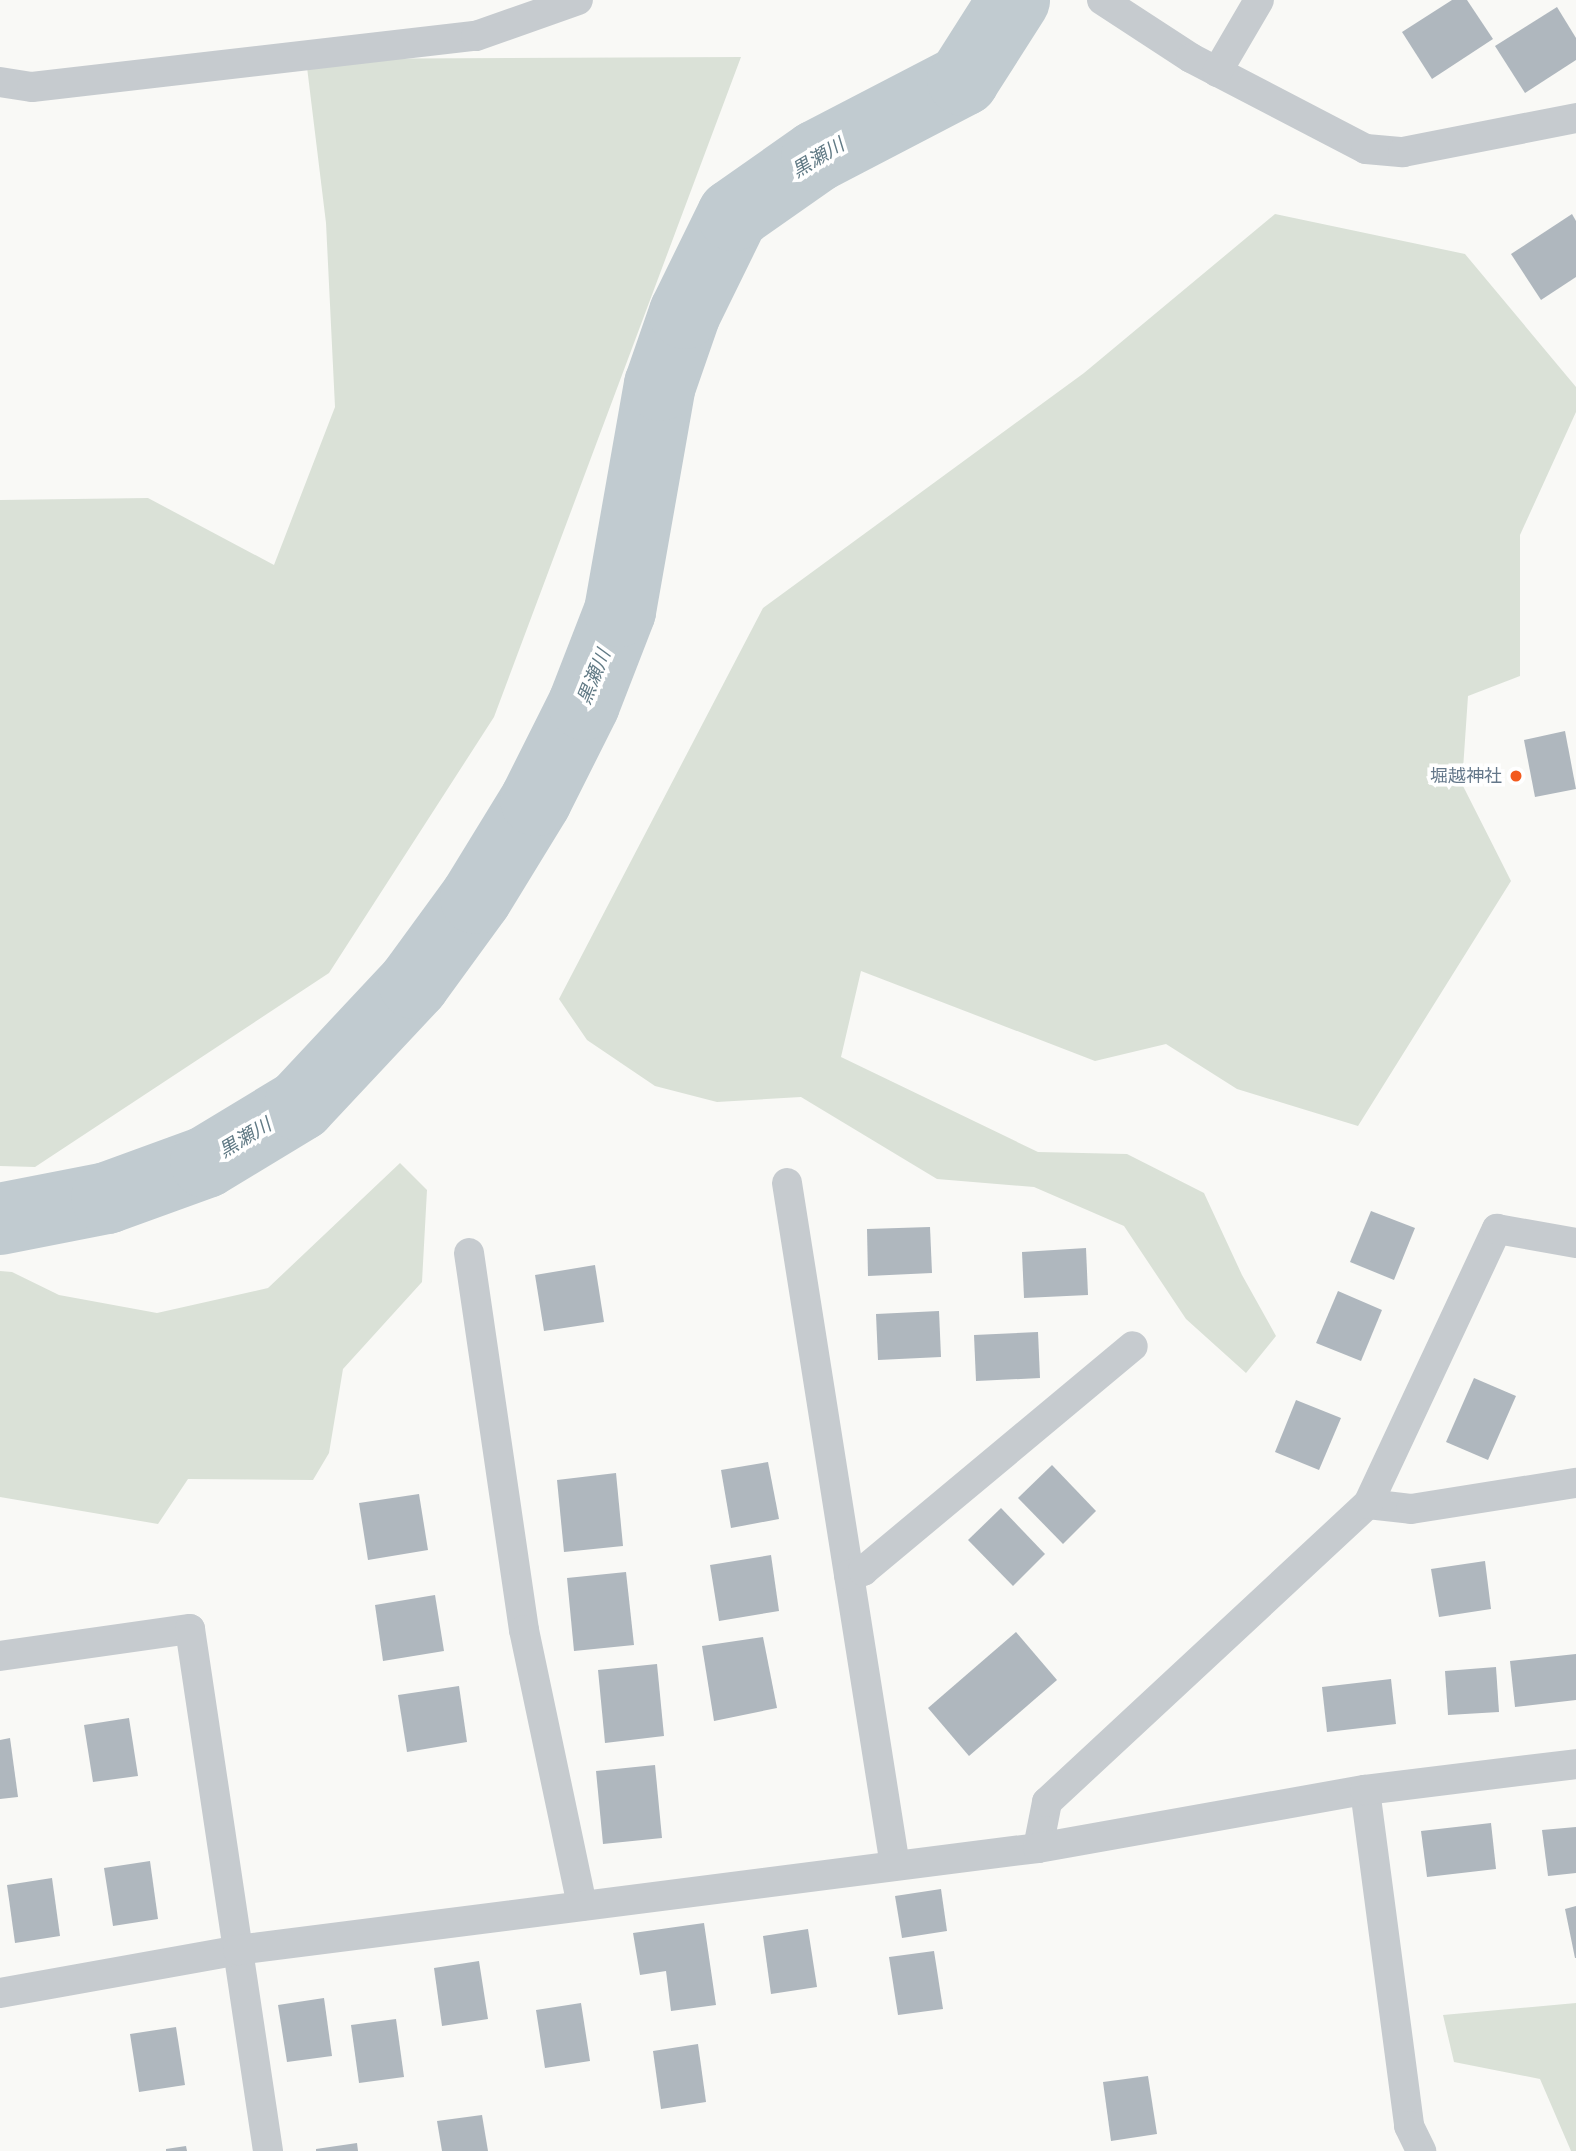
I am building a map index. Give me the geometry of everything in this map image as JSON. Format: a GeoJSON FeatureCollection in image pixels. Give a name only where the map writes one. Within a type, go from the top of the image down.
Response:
{"type":"FeatureCollection","features":[{"type":"Feature","properties":{"kind":"street"},"geometry":{"type":"LineString","coordinates":[[1102,0],[1204,65],[1366,149],[1403,152],[1576,118]]}},
{"type":"Feature","properties":{"kind":"street"},"geometry":{"type":"LineString","coordinates":[[1204,65],[1259,0]]}},
{"type":"Feature","properties":{"kind":"street"},"geometry":{"type":"LineString","coordinates":[[0,82],[32,87],[476,36],[569,1]]}},
{"type":"Feature","properties":{"kind":"street"},"geometry":{"type":"LineString","coordinates":[[787,1183],[895,1866]]}},
{"type":"Feature","properties":{"kind":"street"},"geometry":{"type":"LineString","coordinates":[[1038,1848],[1048,1802],[1368,1504],[1496,1229],[1576,1243]]}},
{"type":"Feature","properties":{"kind":"street"},"geometry":{"type":"LineString","coordinates":[[469,1253],[524,1630],[582,1906]]}},
{"type":"Feature","properties":{"kind":"street"},"geometry":{"type":"LineString","coordinates":[[849,1575],[863,1571],[1133,1346]]}},
{"type":"Feature","properties":{"kind":"street"},"geometry":{"type":"LineString","coordinates":[[1368,1504],[1411,1509],[1576,1483]]}},
{"type":"Feature","properties":{"kind":"street"},"geometry":{"type":"LineString","coordinates":[[0,1656],[190,1629],[268,2151]]}},
{"type":"Feature","properties":{"kind":"street"},"geometry":{"type":"LineString","coordinates":[[0,1993],[238,1950],[1038,1848],[1365,1790],[1576,1764]]}},
{"type":"Feature","properties":{"kind":"street"},"geometry":{"type":"LineString","coordinates":[[1365,1790],[1409,2126],[1421,2151]]}},
{"type":"Feature","properties":{"kind":"shaded area"},"geometry":{"type":"Polygon","coordinates":[[[741,57],[494,717],[329,973],[35,1167],[0,1166],[0,500],[148,498],[274,565],[335,407],[326,223],[306,59],[741,57]]]}},
{"type":"Feature","properties":{"kind":"shaded area"},"geometry":{"type":"Polygon","coordinates":[[[1275,214],[1465,254],[1576,387],[1576,412],[1520,535],[1520,676],[1468,696],[1462,784],[1511,881],[1358,1126],[1237,1089],[1166,1044],[1095,1061],[861,971],[841,1057],[1038,1152],[1127,1154],[1204,1193],[1242,1275],[1276,1336],[1246,1373],[1186,1319],[1124,1226],[1034,1187],[937,1179],[801,1097],[717,1102],[655,1086],[587,1040],[559,999],[763,608],[1084,373],[1275,214]]]}},
{"type":"Feature","properties":{"kind":"shaded area"},"geometry":{"type":"Polygon","coordinates":[[[400,1163],[427,1190],[422,1282],[343,1369],[329,1453],[313,1480],[188,1479],[158,1524],[0,1497],[0,1271],[12,1272],[59,1295],[157,1313],[268,1288],[400,1163]]]}},
{"type":"Feature","properties":{"kind":"shaded area"},"geometry":{"type":"Polygon","coordinates":[[[1576,2003],[1576,2151],[1571,2151],[1540,2079],[1454,2062],[1443,2015],[1576,2003]]]}},
{"type":"Feature","properties":{"kind":"building"},"geometry":{"type":"Polygon","coordinates":[[[1452,0],[1467,0],[1493,39],[1432,79],[1402,32],[1452,0]]]}},
{"type":"Feature","properties":{"kind":"building"},"geometry":{"type":"Polygon","coordinates":[[[1557,7],[1576,38],[1576,60],[1525,93],[1495,46],[1557,7]]]}},
{"type":"Feature","properties":{"kind":"building"},"geometry":{"type":"Polygon","coordinates":[[[1572,214],[1576,221],[1576,277],[1541,300],[1511,254],[1572,214]]]}},
{"type":"Feature","properties":{"kind":"building"},"geometry":{"type":"Polygon","coordinates":[[[1565,731],[1576,789],[1535,797],[1524,740],[1565,731]]]}},
{"type":"Feature","properties":{"kind":"building"},"geometry":{"type":"Polygon","coordinates":[[[1371,1211],[1415,1228],[1394,1280],[1350,1262],[1371,1211]]]}},
{"type":"Feature","properties":{"kind":"building"},"geometry":{"type":"Polygon","coordinates":[[[930,1227],[932,1273],[868,1276],[867,1229],[930,1227]]]}},
{"type":"Feature","properties":{"kind":"building"},"geometry":{"type":"Polygon","coordinates":[[[1086,1248],[1088,1295],[1024,1298],[1022,1252],[1086,1248]]]}},
{"type":"Feature","properties":{"kind":"building"},"geometry":{"type":"Polygon","coordinates":[[[595,1265],[604,1322],[544,1331],[535,1275],[595,1265]]]}},
{"type":"Feature","properties":{"kind":"building"},"geometry":{"type":"Polygon","coordinates":[[[1338,1291],[1382,1310],[1361,1361],[1316,1343],[1338,1291]]]}},
{"type":"Feature","properties":{"kind":"building"},"geometry":{"type":"Polygon","coordinates":[[[939,1311],[941,1357],[878,1360],[876,1314],[939,1311]]]}},
{"type":"Feature","properties":{"kind":"building"},"geometry":{"type":"Polygon","coordinates":[[[1038,1332],[1040,1378],[976,1381],[974,1335],[1038,1332]]]}},
{"type":"Feature","properties":{"kind":"building"},"geometry":{"type":"Polygon","coordinates":[[[1474,1378],[1516,1396],[1488,1460],[1446,1442],[1474,1378]]]}},
{"type":"Feature","properties":{"kind":"building"},"geometry":{"type":"Polygon","coordinates":[[[1296,1400],[1341,1418],[1319,1470],[1275,1452],[1296,1400]]]}},
{"type":"Feature","properties":{"kind":"building"},"geometry":{"type":"Polygon","coordinates":[[[768,1462],[779,1519],[731,1528],[721,1470],[768,1462]]]}},
{"type":"Feature","properties":{"kind":"building"},"geometry":{"type":"Polygon","coordinates":[[[1052,1465],[1096,1511],[1063,1544],[1018,1498],[1052,1465]]]}},
{"type":"Feature","properties":{"kind":"building"},"geometry":{"type":"Polygon","coordinates":[[[616,1473],[623,1546],[564,1552],[557,1480],[616,1473]]]}},
{"type":"Feature","properties":{"kind":"building"},"geometry":{"type":"Polygon","coordinates":[[[419,1494],[428,1550],[368,1560],[359,1503],[419,1494]]]}},
{"type":"Feature","properties":{"kind":"building"},"geometry":{"type":"Polygon","coordinates":[[[1001,1508],[1045,1554],[1013,1586],[968,1540],[1001,1508]]]}},
{"type":"Feature","properties":{"kind":"building"},"geometry":{"type":"Polygon","coordinates":[[[771,1555],[779,1611],[719,1621],[710,1565],[771,1555]]]}},
{"type":"Feature","properties":{"kind":"building"},"geometry":{"type":"Polygon","coordinates":[[[1485,1561],[1491,1609],[1439,1617],[1431,1569],[1485,1561]]]}},
{"type":"Feature","properties":{"kind":"building"},"geometry":{"type":"Polygon","coordinates":[[[626,1572],[634,1645],[574,1651],[567,1578],[626,1572]]]}},
{"type":"Feature","properties":{"kind":"building"},"geometry":{"type":"Polygon","coordinates":[[[435,1595],[444,1651],[383,1661],[375,1605],[435,1595]]]}},
{"type":"Feature","properties":{"kind":"building"},"geometry":{"type":"Polygon","coordinates":[[[1016,1632],[1057,1680],[969,1756],[928,1708],[1016,1632]]]}},
{"type":"Feature","properties":{"kind":"building"},"geometry":{"type":"Polygon","coordinates":[[[763,1637],[777,1708],[714,1721],[702,1646],[763,1637]]]}},
{"type":"Feature","properties":{"kind":"building"},"geometry":{"type":"Polygon","coordinates":[[[1576,1654],[1576,1700],[1515,1707],[1510,1661],[1576,1654]]]}},
{"type":"Feature","properties":{"kind":"building"},"geometry":{"type":"Polygon","coordinates":[[[657,1664],[664,1736],[605,1743],[598,1670],[657,1664]]]}},
{"type":"Feature","properties":{"kind":"building"},"geometry":{"type":"Polygon","coordinates":[[[1496,1667],[1499,1712],[1448,1715],[1445,1671],[1496,1667]]]}},
{"type":"Feature","properties":{"kind":"building"},"geometry":{"type":"Polygon","coordinates":[[[1391,1679],[1396,1724],[1327,1732],[1322,1687],[1391,1679]]]}},
{"type":"Feature","properties":{"kind":"building"},"geometry":{"type":"Polygon","coordinates":[[[459,1686],[467,1742],[407,1752],[398,1695],[459,1686]]]}},
{"type":"Feature","properties":{"kind":"building"},"geometry":{"type":"Polygon","coordinates":[[[129,1718],[138,1776],[93,1782],[84,1725],[129,1718]]]}},
{"type":"Feature","properties":{"kind":"building"},"geometry":{"type":"Polygon","coordinates":[[[10,1738],[18,1797],[0,1799],[0,1740],[10,1738]]]}},
{"type":"Feature","properties":{"kind":"building"},"geometry":{"type":"Polygon","coordinates":[[[655,1765],[662,1838],[603,1844],[596,1771],[655,1765]]]}},
{"type":"Feature","properties":{"kind":"building"},"geometry":{"type":"Polygon","coordinates":[[[1491,1823],[1496,1869],[1427,1877],[1421,1831],[1491,1823]]]}},
{"type":"Feature","properties":{"kind":"building"},"geometry":{"type":"Polygon","coordinates":[[[1576,1827],[1576,1873],[1548,1876],[1542,1830],[1576,1827]]]}},
{"type":"Feature","properties":{"kind":"building"},"geometry":{"type":"Polygon","coordinates":[[[150,1861],[158,1919],[113,1926],[104,1868],[150,1861]]]}},
{"type":"Feature","properties":{"kind":"building"},"geometry":{"type":"Polygon","coordinates":[[[52,1878],[60,1936],[15,1943],[7,1885],[52,1878]]]}},
{"type":"Feature","properties":{"kind":"building"},"geometry":{"type":"Polygon","coordinates":[[[941,1889],[947,1931],[902,1938],[895,1896],[941,1889]]]}},
{"type":"Feature","properties":{"kind":"building"},"geometry":{"type":"Polygon","coordinates":[[[1576,1906],[1576,1958],[1575,1958],[1565,1909],[1576,1906]]]}},
{"type":"Feature","properties":{"kind":"building"},"geometry":{"type":"Polygon","coordinates":[[[704,1923],[716,2005],[671,2011],[666,1971],[640,1975],[633,1933],[704,1923]]]}},
{"type":"Feature","properties":{"kind":"building"},"geometry":{"type":"Polygon","coordinates":[[[808,1929],[817,1987],[771,1994],[763,1936],[808,1929]]]}},
{"type":"Feature","properties":{"kind":"building"},"geometry":{"type":"Polygon","coordinates":[[[934,1951],[943,2009],[898,2015],[889,1957],[934,1951]]]}},
{"type":"Feature","properties":{"kind":"building"},"geometry":{"type":"Polygon","coordinates":[[[479,1961],[488,2019],[442,2026],[434,1968],[479,1961]]]}},
{"type":"Feature","properties":{"kind":"building"},"geometry":{"type":"Polygon","coordinates":[[[324,1998],[332,2056],[287,2062],[278,2005],[324,1998]]]}},
{"type":"Feature","properties":{"kind":"building"},"geometry":{"type":"Polygon","coordinates":[[[581,2003],[590,2061],[545,2068],[536,2010],[581,2003]]]}},
{"type":"Feature","properties":{"kind":"building"},"geometry":{"type":"Polygon","coordinates":[[[396,2019],[404,2077],[359,2083],[351,2025],[396,2019]]]}},
{"type":"Feature","properties":{"kind":"building"},"geometry":{"type":"Polygon","coordinates":[[[176,2027],[185,2085],[139,2092],[130,2034],[176,2027]]]}},
{"type":"Feature","properties":{"kind":"building"},"geometry":{"type":"Polygon","coordinates":[[[698,2044],[706,2102],[661,2109],[653,2051],[698,2044]]]}},
{"type":"Feature","properties":{"kind":"building"},"geometry":{"type":"Polygon","coordinates":[[[1148,2076],[1157,2134],[1111,2141],[1103,2082],[1148,2076]]]}},
{"type":"Feature","properties":{"kind":"building"},"geometry":{"type":"Polygon","coordinates":[[[482,2115],[488,2151],[442,2151],[437,2121],[482,2115]]]}},
{"type":"Feature","properties":{"kind":"building"},"geometry":{"type":"Polygon","coordinates":[[[357,2143],[358,2151],[316,2151],[316,2149],[357,2143]]]}},
{"type":"Feature","properties":{"kind":"building"},"geometry":{"type":"Polygon","coordinates":[[[186,2146],[187,2151],[166,2151],[166,2149],[186,2146]]]}},
{"type":"Feature","properties":{"kind":"waterway","name":"黒瀬川"},"geometry":{"type":"LineString","coordinates":[[0,1219],[107,1198],[206,1162],[300,1105],[414,983],[476,898],[536,800],[584,704],[620,611],[660,385],[685,313],[733,215],[817,156],[963,80],[1014,0]]}},
{"type":"Feature","properties":{"kind":"place","name":"堀越神社"},"geometry":{"type":"Point","coordinates":[1516,776]}}]}
